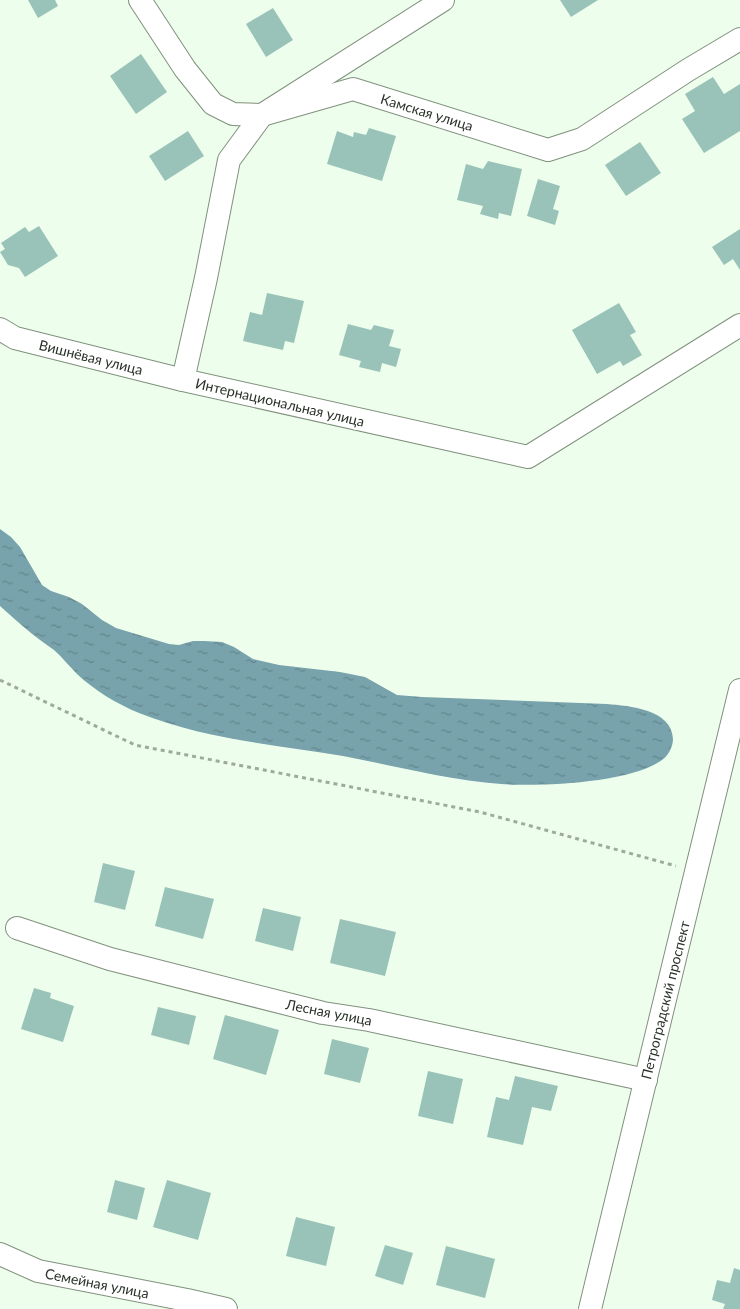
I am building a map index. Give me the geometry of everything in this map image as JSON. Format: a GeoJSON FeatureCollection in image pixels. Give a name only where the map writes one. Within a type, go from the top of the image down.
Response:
{"type":"FeatureCollection","features":[{"type":"Feature","properties":{"kind":"street","name":"Камская улица"},"geometry":{"type":"LineString","coordinates":[[140,0],[185,69],[213,104],[233,114],[262,115],[353,89],[548,150],[582,139],[688,70],[740,39]]}},
{"type":"Feature","properties":{"kind":"street","name":"Интернациональная улица"},"geometry":{"type":"LineString","coordinates":[[442,0],[262,115],[230,160],[183,380],[528,457],[740,325]]}},
{"type":"Feature","properties":{"kind":"street","name":"Вишнёвая улица"},"geometry":{"type":"LineString","coordinates":[[0,329],[15,338],[183,380]]}},
{"type":"Feature","properties":{"kind":"street","name":"Петроградский проспект"},"geometry":{"type":"LineString","coordinates":[[590,1309],[740,690]]}},
{"type":"Feature","properties":{"kind":"street","name":"Лесная улица"},"geometry":{"type":"LineString","coordinates":[[17,928],[110,959],[323,1013],[378,1022],[646,1080]]}},
{"type":"Feature","properties":{"kind":"street","name":"Семейная улица"},"geometry":{"type":"LineString","coordinates":[[0,1254],[38,1271],[226,1309]]}},
{"type":"Feature","properties":{"kind":"path"},"geometry":{"type":"LineString","coordinates":[[0,680],[136,745],[480,812],[696,871]]}},
{"type":"Feature","properties":{"kind":"water"},"geometry":{"type":"Polygon","coordinates":[[[0,529],[20,547],[42,585],[51,591],[82,604],[102,620],[116,628],[169,644],[179,645],[193,641],[222,642],[253,659],[279,665],[365,677],[397,695],[607,704],[637,708],[657,715],[665,721],[671,729],[672,745],[668,754],[662,760],[648,768],[629,774],[584,782],[518,785],[442,776],[343,756],[214,735],[164,722],[139,713],[98,691],[77,674],[54,650],[0,606],[0,529]]]}},
{"type":"Feature","properties":{"kind":"building"},"geometry":{"type":"Polygon","coordinates":[[[28,0],[55,0],[58,6],[38,18],[28,0]]]}},
{"type":"Feature","properties":{"kind":"building"},"geometry":{"type":"Polygon","coordinates":[[[560,0],[598,0],[571,17],[560,0]]]}},
{"type":"Feature","properties":{"kind":"building"},"geometry":{"type":"Polygon","coordinates":[[[273,8],[293,40],[266,57],[246,24],[273,8]]]}},
{"type":"Feature","properties":{"kind":"building"},"geometry":{"type":"Polygon","coordinates":[[[141,54],[167,92],[136,114],[110,76],[141,54]]]}},
{"type":"Feature","properties":{"kind":"building"},"geometry":{"type":"Polygon","coordinates":[[[713,77],[724,94],[740,84],[740,131],[704,153],[682,119],[695,111],[685,94],[713,77]]]}},
{"type":"Feature","properties":{"kind":"building"},"geometry":{"type":"Polygon","coordinates":[[[369,128],[396,136],[382,181],[327,164],[337,131],[353,137],[354,132],[366,135],[369,128]]]}},
{"type":"Feature","properties":{"kind":"building"},"geometry":{"type":"Polygon","coordinates":[[[188,131],[204,156],[165,181],[149,156],[188,131]]]}},
{"type":"Feature","properties":{"kind":"building"},"geometry":{"type":"Polygon","coordinates":[[[640,142],[661,173],[626,196],[605,165],[640,142]]]}},
{"type":"Feature","properties":{"kind":"building"},"geometry":{"type":"Polygon","coordinates":[[[488,161],[522,169],[511,216],[499,213],[498,219],[480,214],[483,206],[457,200],[466,164],[483,169],[488,161]]]}},
{"type":"Feature","properties":{"kind":"building"},"geometry":{"type":"Polygon","coordinates":[[[538,179],[560,186],[553,209],[559,211],[555,225],[527,216],[538,179]]]}},
{"type":"Feature","properties":{"kind":"building"},"geometry":{"type":"Polygon","coordinates":[[[39,226],[58,256],[25,277],[19,268],[8,265],[0,252],[5,249],[1,243],[25,227],[29,232],[39,226]]]}},
{"type":"Feature","properties":{"kind":"building"},"geometry":{"type":"Polygon","coordinates":[[[740,229],[740,270],[733,259],[724,265],[712,247],[740,229]]]}},
{"type":"Feature","properties":{"kind":"building"},"geometry":{"type":"Polygon","coordinates":[[[267,293],[304,301],[294,343],[285,341],[283,350],[243,341],[250,312],[262,315],[267,293]]]}},
{"type":"Feature","properties":{"kind":"building"},"geometry":{"type":"Polygon","coordinates":[[[619,303],[636,332],[630,335],[642,355],[623,366],[620,361],[597,374],[572,330],[619,303]]]}},
{"type":"Feature","properties":{"kind":"building"},"geometry":{"type":"Polygon","coordinates":[[[348,324],[371,330],[374,325],[394,330],[389,346],[401,349],[396,367],[382,363],[380,372],[359,367],[361,361],[339,355],[348,324]]]}},
{"type":"Feature","properties":{"kind":"building"},"geometry":{"type":"Polygon","coordinates":[[[103,863],[135,871],[125,910],[94,902],[103,863]]]}},
{"type":"Feature","properties":{"kind":"building"},"geometry":{"type":"Polygon","coordinates":[[[165,887],[214,899],[203,939],[155,926],[165,887]]]}},
{"type":"Feature","properties":{"kind":"building"},"geometry":{"type":"Polygon","coordinates":[[[263,908],[301,917],[293,951],[255,941],[263,908]]]}},
{"type":"Feature","properties":{"kind":"building"},"geometry":{"type":"Polygon","coordinates":[[[340,919],[396,932],[385,976],[330,963],[340,919]]]}},
{"type":"Feature","properties":{"kind":"building"},"geometry":{"type":"Polygon","coordinates":[[[34,988],[51,993],[50,998],[74,1006],[63,1042],[21,1029],[34,988]]]}},
{"type":"Feature","properties":{"kind":"building"},"geometry":{"type":"Polygon","coordinates":[[[158,1007],[196,1016],[189,1045],[151,1035],[158,1007]]]}},
{"type":"Feature","properties":{"kind":"building"},"geometry":{"type":"Polygon","coordinates":[[[225,1015],[279,1030],[266,1075],[213,1059],[225,1015]]]}},
{"type":"Feature","properties":{"kind":"building"},"geometry":{"type":"Polygon","coordinates":[[[332,1039],[369,1048],[360,1083],[324,1074],[332,1039]]]}},
{"type":"Feature","properties":{"kind":"building"},"geometry":{"type":"Polygon","coordinates":[[[428,1071],[463,1079],[453,1124],[418,1116],[428,1071]]]}},
{"type":"Feature","properties":{"kind":"building"},"geometry":{"type":"Polygon","coordinates":[[[515,1076],[558,1086],[551,1111],[532,1107],[523,1145],[487,1137],[496,1097],[509,1100],[515,1076]]]}},
{"type":"Feature","properties":{"kind":"building"},"geometry":{"type":"Polygon","coordinates":[[[115,1180],[145,1188],[137,1220],[107,1212],[115,1180]]]}},
{"type":"Feature","properties":{"kind":"building"},"geometry":{"type":"Polygon","coordinates":[[[167,1180],[211,1193],[198,1240],[153,1227],[167,1180]]]}},
{"type":"Feature","properties":{"kind":"building"},"geometry":{"type":"Polygon","coordinates":[[[296,1217],[335,1227],[326,1266],[286,1256],[296,1217]]]}},
{"type":"Feature","properties":{"kind":"building"},"geometry":{"type":"Polygon","coordinates":[[[385,1245],[413,1253],[403,1285],[375,1276],[385,1245]]]}},
{"type":"Feature","properties":{"kind":"building"},"geometry":{"type":"Polygon","coordinates":[[[446,1246],[495,1259],[485,1298],[436,1285],[446,1246]]]}},
{"type":"Feature","properties":{"kind":"building"},"geometry":{"type":"Polygon","coordinates":[[[734,1268],[740,1270],[740,1309],[723,1309],[725,1304],[712,1300],[717,1280],[730,1283],[734,1268]]]}}]}
